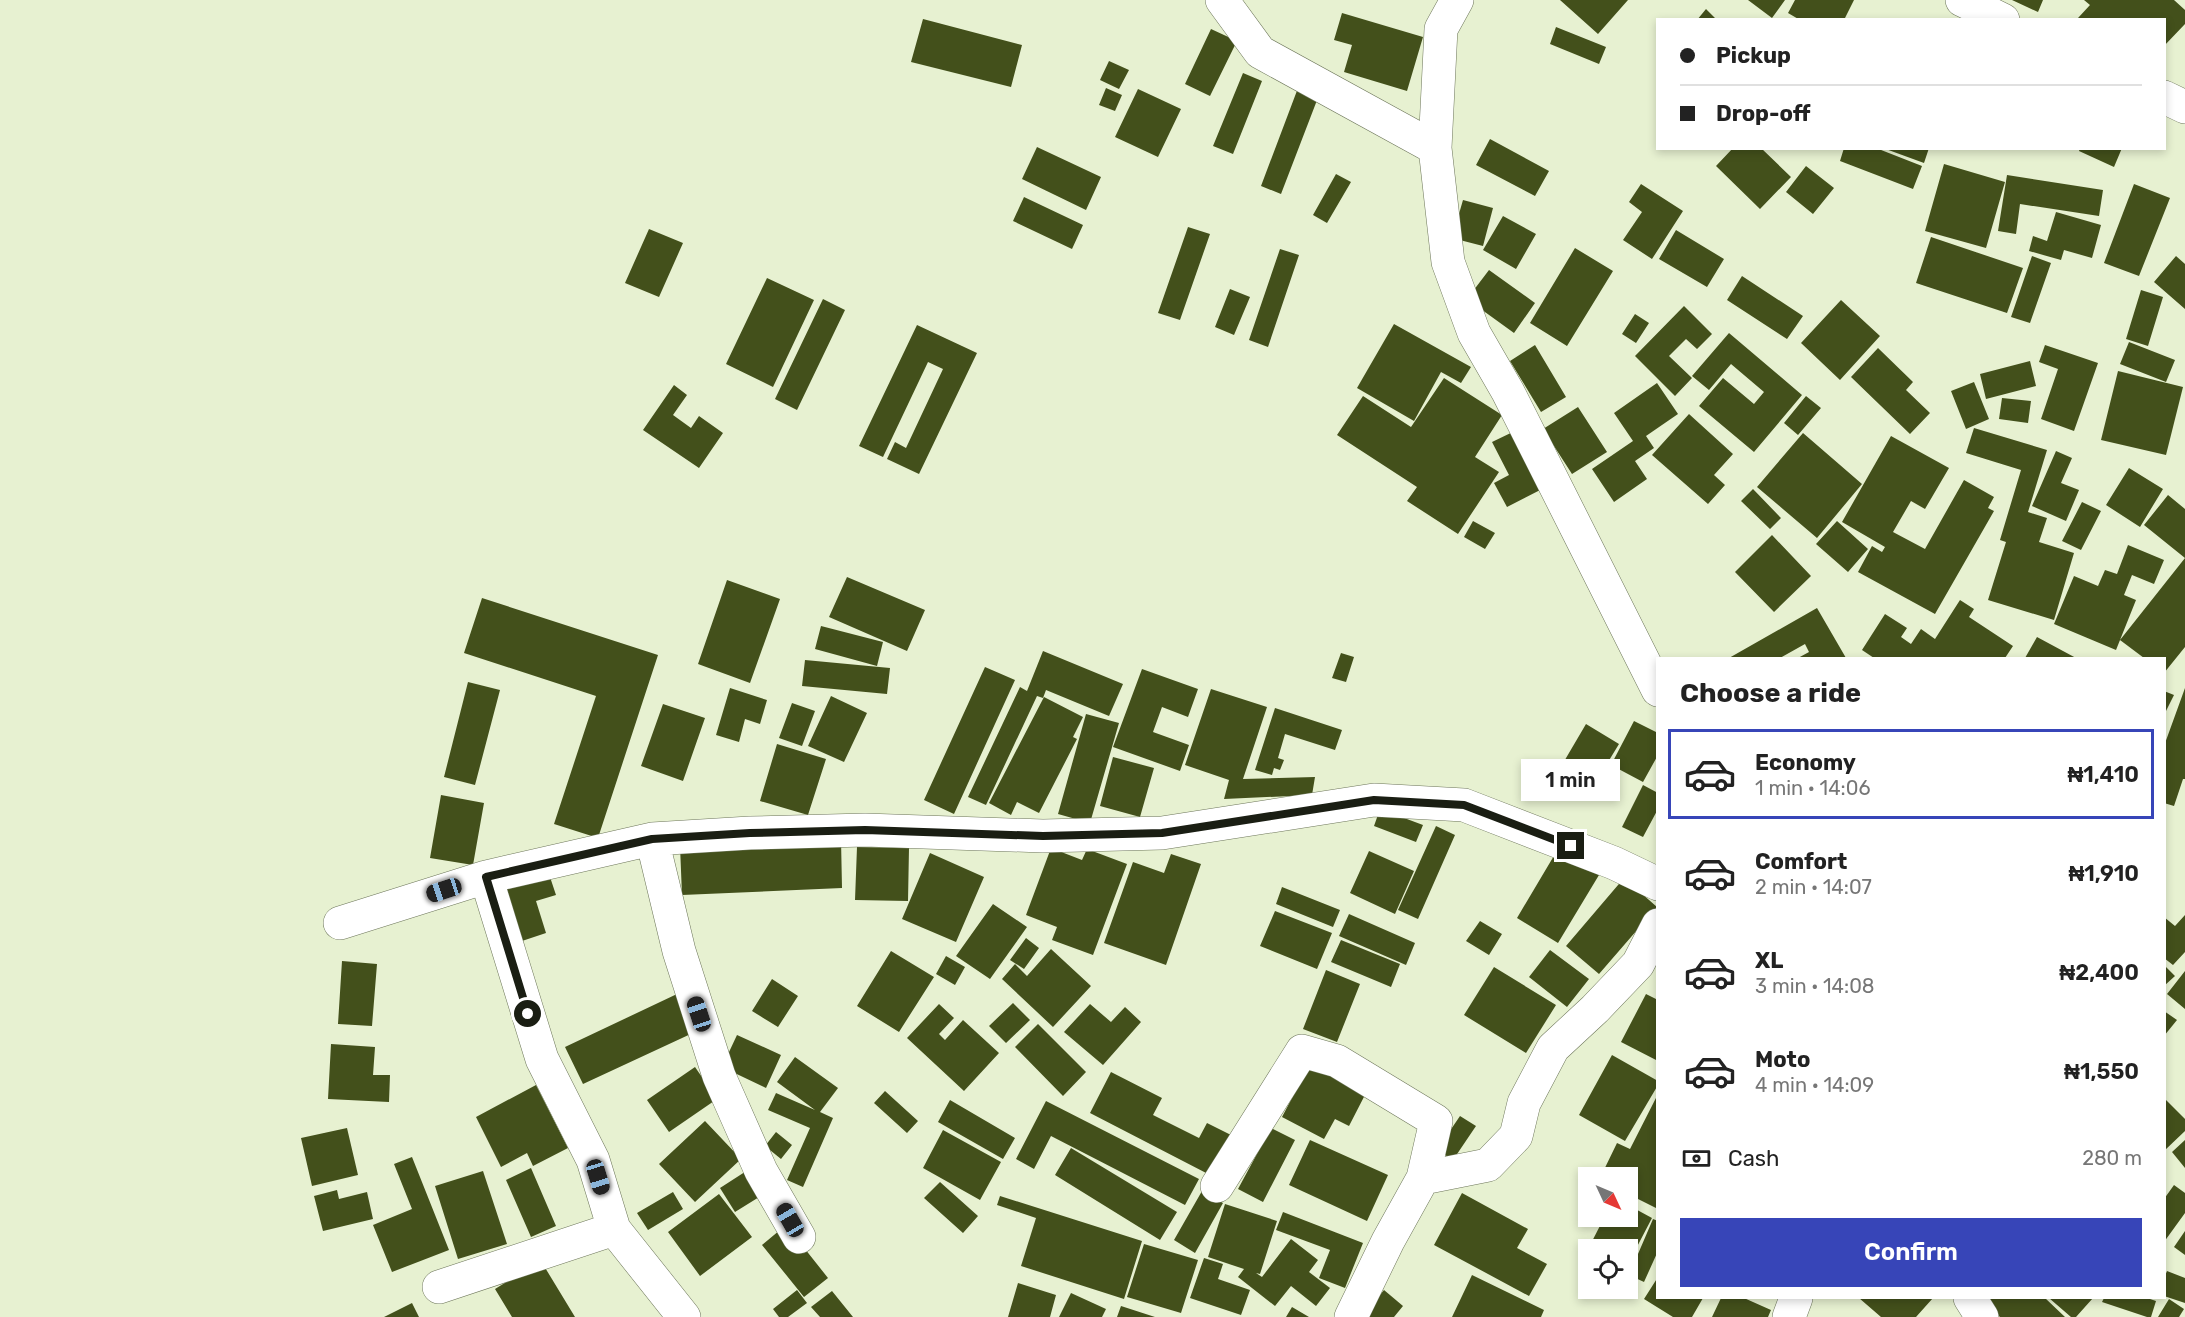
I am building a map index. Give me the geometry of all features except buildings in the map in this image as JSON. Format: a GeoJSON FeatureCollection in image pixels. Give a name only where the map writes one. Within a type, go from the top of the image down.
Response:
{"type":"FeatureCollection","features":[{"type":"Feature","properties":{"kind":"street"},"geometry":{"type":"LineString","coordinates":[[1222,0],[1260,52],[1435,148]]}},
{"type":"Feature","properties":{"kind":"street"},"geometry":{"type":"LineString","coordinates":[[1457,0],[1441,29],[1435,148],[1448,262],[1474,333],[1508,392],[1656,686]]}},
{"type":"Feature","properties":{"kind":"street"},"geometry":{"type":"LineString","coordinates":[[1962,0],[1998,18]]}},
{"type":"Feature","properties":{"kind":"street"},"geometry":{"type":"LineString","coordinates":[[2166,98],[2185,107]]}},
{"type":"Feature","properties":{"kind":"street"},"geometry":{"type":"LineString","coordinates":[[340,923],[486,877],[652,839],[750,833],[865,830],[1043,836],[1162,833],[1374,800],[1464,805],[1614,863],[1656,883]]}},
{"type":"Feature","properties":{"kind":"street"},"geometry":{"type":"LineString","coordinates":[[652,839],[679,951],[719,1076],[761,1171],[799,1237]]}},
{"type":"Feature","properties":{"kind":"street"},"geometry":{"type":"LineString","coordinates":[[486,877],[542,1059],[593,1160],[614,1229],[684,1317]]}},
{"type":"Feature","properties":{"kind":"street"},"geometry":{"type":"LineString","coordinates":[[1423,1178],[1488,1165],[1516,1136],[1524,1103],[1553,1048],[1595,1009],[1648,971],[1656,934]]}},
{"type":"Feature","properties":{"kind":"street"},"geometry":{"type":"LineString","coordinates":[[1217,1186],[1302,1051],[1337,1061],[1436,1121],[1423,1178],[1351,1317]]}},
{"type":"Feature","properties":{"kind":"street"},"geometry":{"type":"LineString","coordinates":[[439,1287],[614,1229]]}},
{"type":"Feature","properties":{"kind":"street"},"geometry":{"type":"LineString","coordinates":[[1789,1317],[1796,1299]]}},
{"type":"Feature","properties":{"kind":"street"},"geometry":{"type":"LineString","coordinates":[[1971,1299],[1982,1317]]}},
{"type":"Feature","properties":{"kind":"route"},"geometry":{"type":"LineString","coordinates":[[528,1014],[486,877],[652,839],[750,833],[865,830],[1043,836],[1162,833],[1374,800],[1464,805],[1571,846]]}}]}
